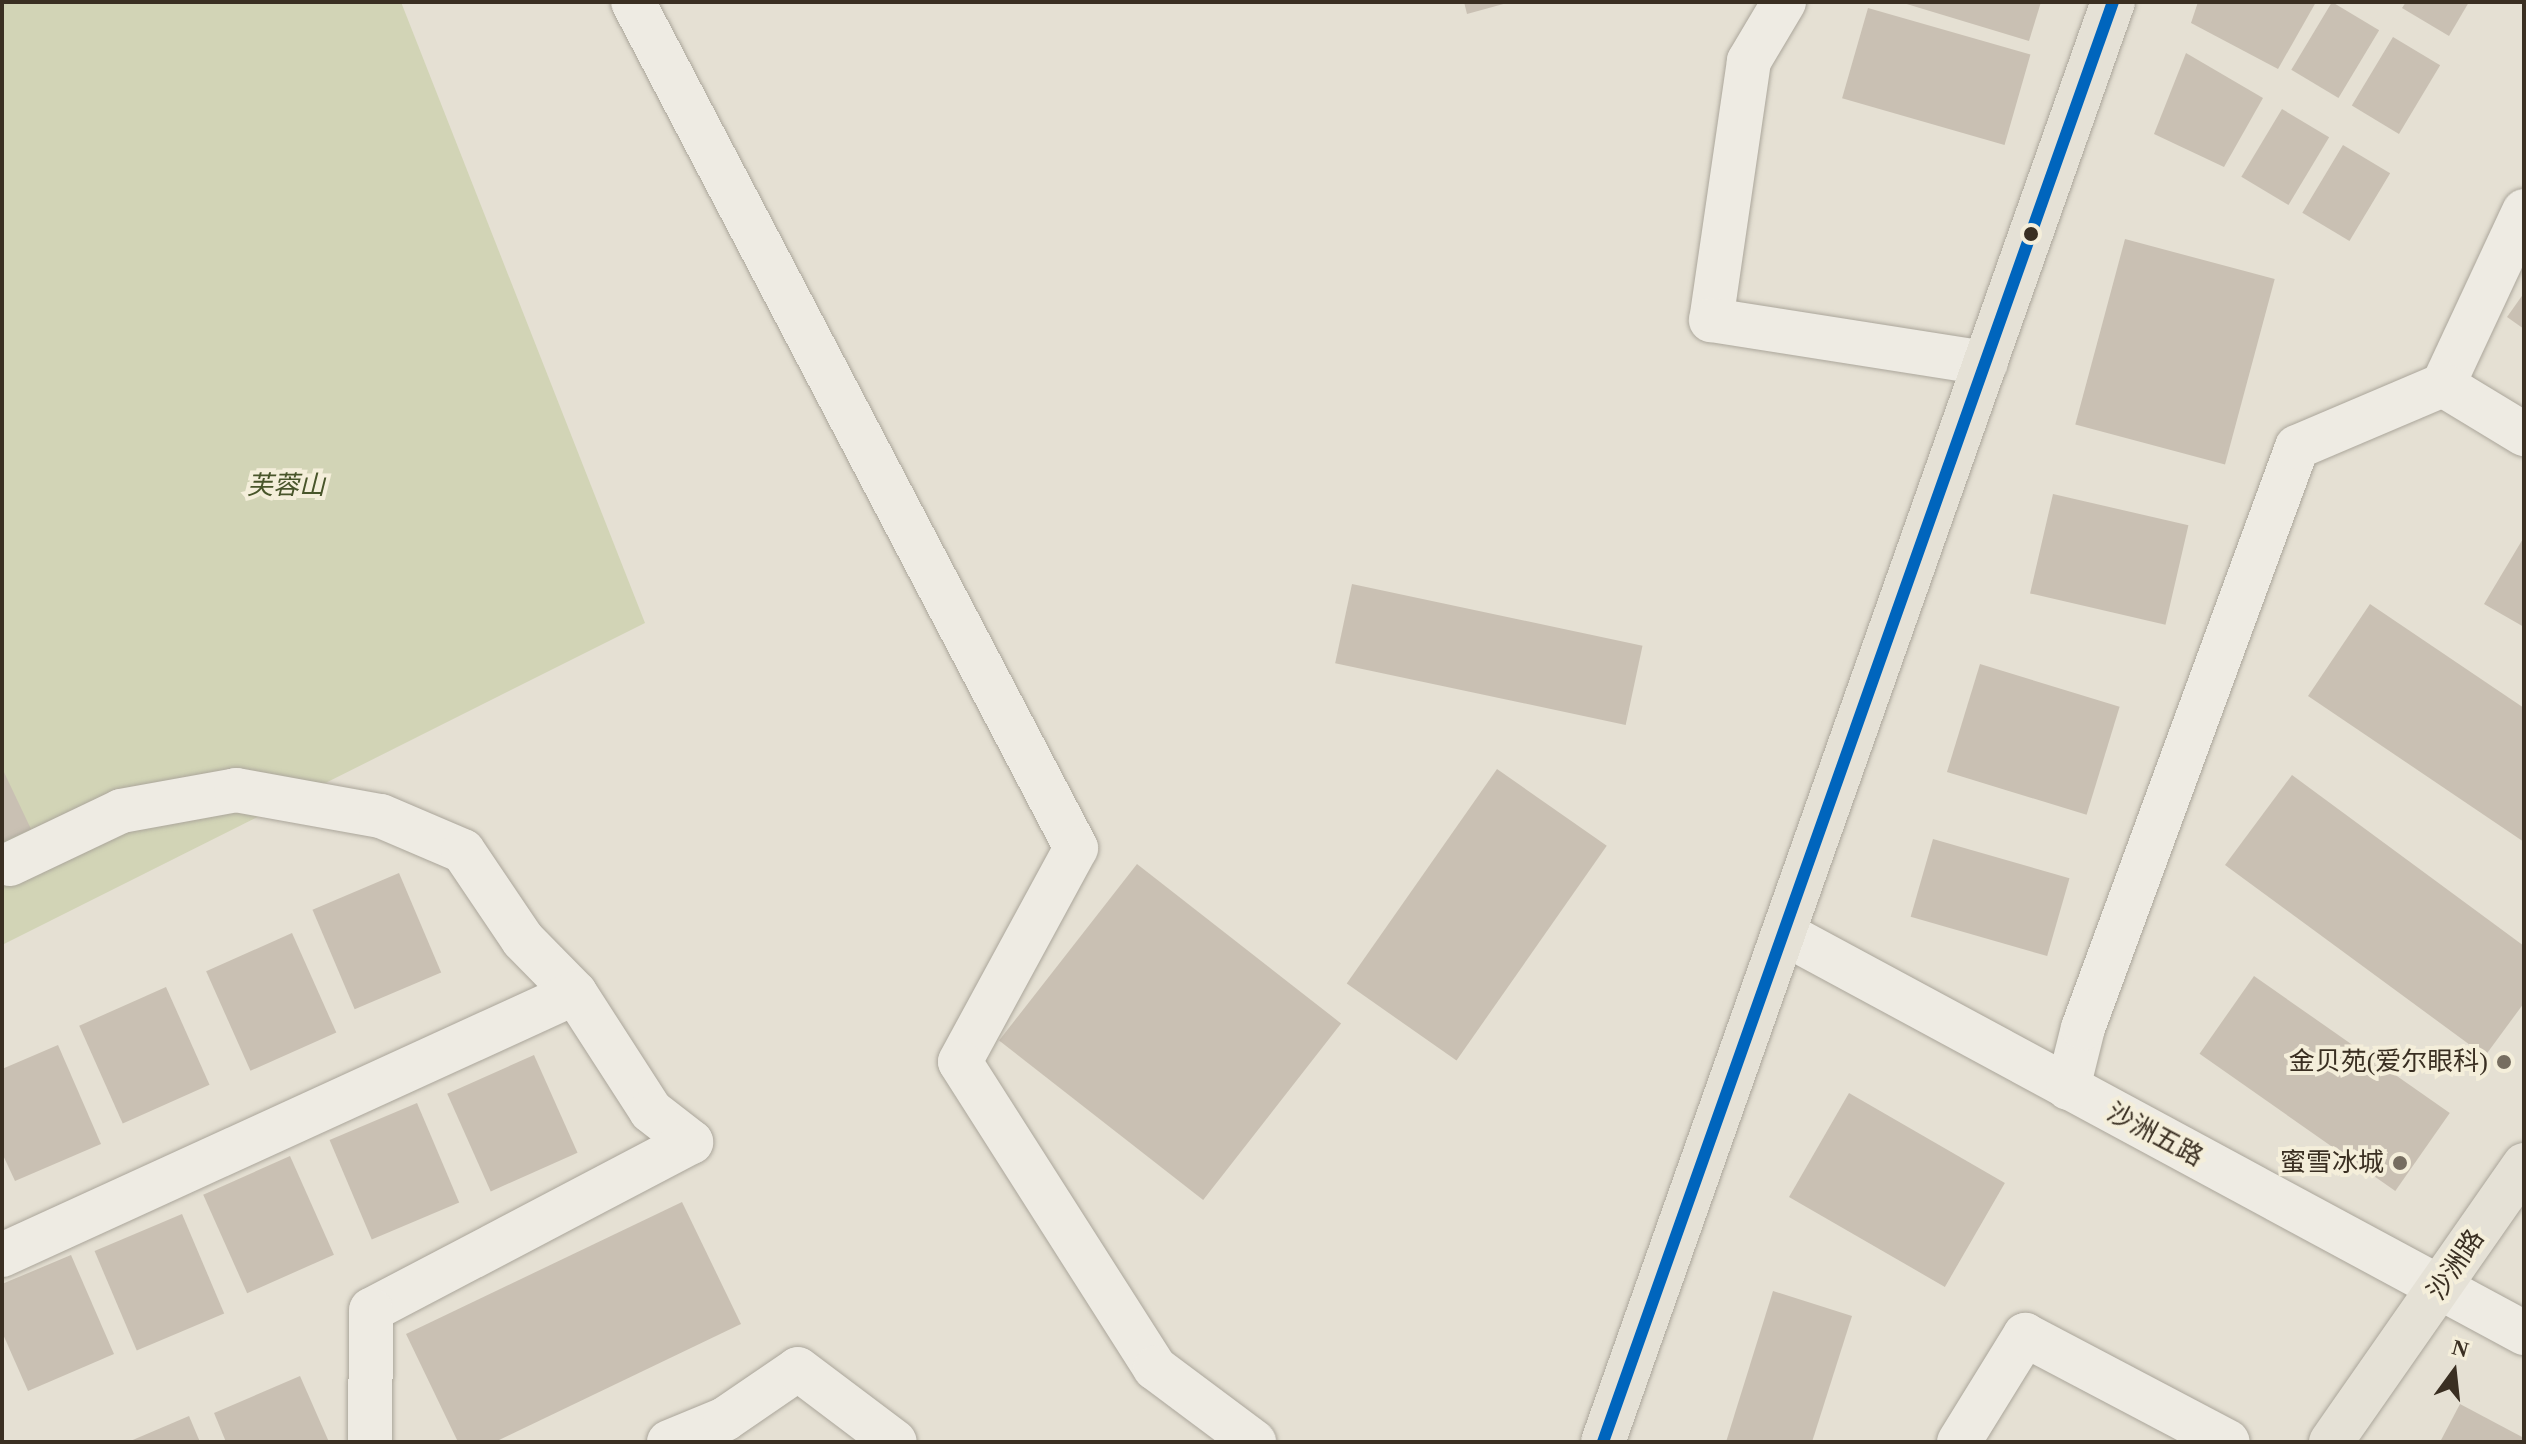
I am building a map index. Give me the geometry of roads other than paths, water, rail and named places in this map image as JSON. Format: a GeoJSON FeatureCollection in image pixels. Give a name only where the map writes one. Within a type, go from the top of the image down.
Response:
{"type":"FeatureCollection","features":[{"type":"Feature","properties":{"kind":"main road"},"geometry":{"type":"LineString","coordinates":[[1603,1442],[1787,935],[2113,2]]}},
{"type":"Feature","properties":{"kind":"main road","name":"沙洲路"},"geometry":{"type":"LineString","coordinates":[[2331,1442],[2524,1165]]}},
{"type":"Feature","properties":{"kind":"street"},"geometry":{"type":"LineString","coordinates":[[633,2],[1076,848],[960,1062],[1155,1368],[1254,1442]]}},
{"type":"Feature","properties":{"kind":"street"},"geometry":{"type":"LineString","coordinates":[[1784,2],[1749,61],[1711,320],[1986,363]]}},
{"type":"Feature","properties":{"kind":"street"},"geometry":{"type":"LineString","coordinates":[[2068,1088],[2083,1028],[2297,447],[2443,385],[2524,211]]}},
{"type":"Feature","properties":{"kind":"street"},"geometry":{"type":"LineString","coordinates":[[2443,385],[2524,434]]}},
{"type":"Feature","properties":{"kind":"street"},"geometry":{"type":"LineString","coordinates":[[10,864],[121,811],[236,790],[381,816],[463,851],[523,940],[575,993],[651,1111],[691,1142],[371,1310],[370,1442]]}},
{"type":"Feature","properties":{"kind":"street","name":"沙洲五路"},"geometry":{"type":"LineString","coordinates":[[1787,935],[2524,1333]]}},
{"type":"Feature","properties":{"kind":"street"},"geometry":{"type":"LineString","coordinates":[[2,1255],[575,993]]}},
{"type":"Feature","properties":{"kind":"street"},"geometry":{"type":"LineString","coordinates":[[1959,1442],[2025,1335],[2228,1442]]}},
{"type":"Feature","properties":{"kind":"street"},"geometry":{"type":"LineString","coordinates":[[669,1442],[725,1419],[798,1369],[895,1442]]}},
{"type":"Feature","properties":{"kind":"place","name":"金贝苑(爱尔眼科)"},"geometry":{"type":"Point","coordinates":[2504,1062]}},
{"type":"Feature","properties":{"kind":"place","name":"蜜雪冰城"},"geometry":{"type":"Point","coordinates":[2400,1163]}},
{"type":"Feature","properties":{"kind":"park label","name":"芙蓉山"},"geometry":{"type":"Point","coordinates":[286,486]}}]}
